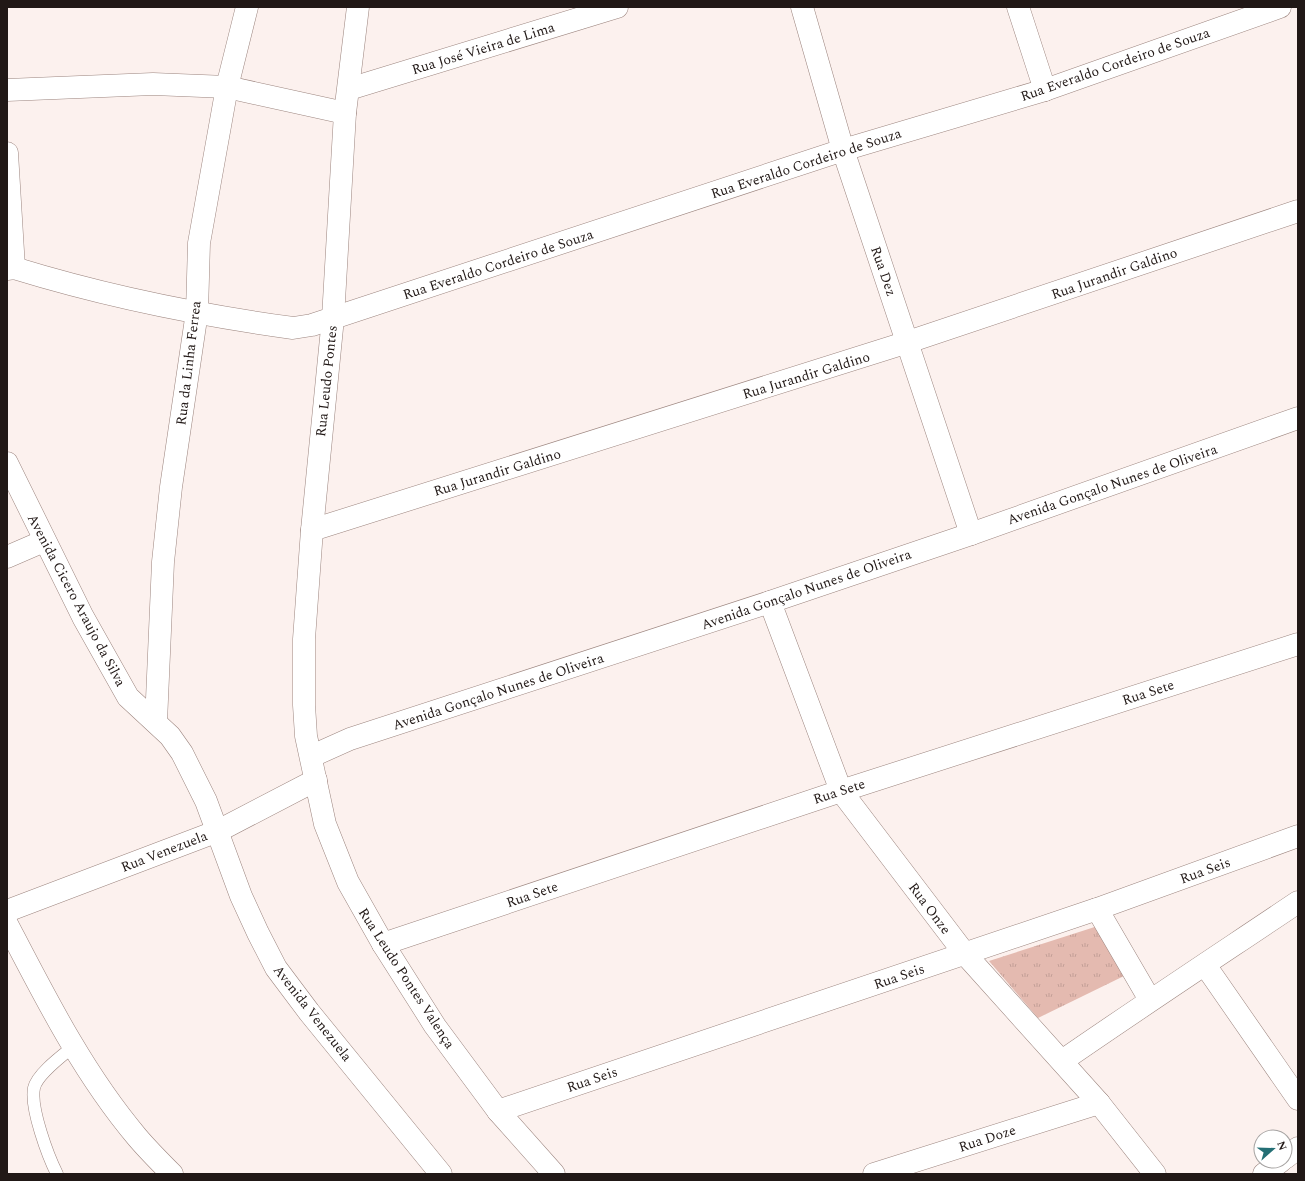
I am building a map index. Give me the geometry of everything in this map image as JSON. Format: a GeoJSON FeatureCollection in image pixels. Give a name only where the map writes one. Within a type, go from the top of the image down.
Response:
{"type":"FeatureCollection","features":[{"type":"Feature","properties":{"kind":"street","name":"Rua da Linha Ferrea"},"geometry":{"type":"LineString","coordinates":[[156,722],[164,562],[171,487],[197,312],[199,243],[227,87],[247,7]]}},
{"type":"Feature","properties":{"kind":"street","name":"Rua Leudo Pontes"},"geometry":{"type":"LineString","coordinates":[[312,756],[306,736],[304,639],[312,530],[333,318],[345,112],[358,7]]}},
{"type":"Feature","properties":{"kind":"street","name":"Rua José Vieira de Lima"},"geometry":{"type":"LineString","coordinates":[[349,89],[617,7]]}},
{"type":"Feature","properties":{"kind":"street","name":"Rua Dez"},"geometry":{"type":"LineString","coordinates":[[802,7],[844,150],[970,534]]}},
{"type":"Feature","properties":{"kind":"street"},"geometry":{"type":"LineString","coordinates":[[1018,7],[1045,90]]}},
{"type":"Feature","properties":{"kind":"street","name":"Rua Everaldo Cordeiro de Souza"},"geometry":{"type":"LineString","coordinates":[[10,269],[156,306],[293,328],[333,318],[844,150],[1045,90],[1280,7]]}},
{"type":"Feature","properties":{"kind":"street"},"geometry":{"type":"LineString","coordinates":[[7,90],[153,84],[227,87],[345,112]]}},
{"type":"Feature","properties":{"kind":"street"},"geometry":{"type":"LineString","coordinates":[[7,153],[10,269]]}},
{"type":"Feature","properties":{"kind":"street","name":"Rua Jurandir Galdino"},"geometry":{"type":"LineString","coordinates":[[312,530],[908,342],[1298,211]]}},
{"type":"Feature","properties":{"kind":"street","name":"Avenida Gonçalo Nunes de Oliveira"},"geometry":{"type":"LineString","coordinates":[[312,756],[350,739],[770,602],[970,534],[1298,418]]}},
{"type":"Feature","properties":{"kind":"street","name":"Avenida Cicero Araujo da Silva"},"geometry":{"type":"LineString","coordinates":[[7,463],[44,541],[103,654],[128,697],[170,736],[182,753],[206,801],[218,831]]}},
{"type":"Feature","properties":{"kind":"street"},"geometry":{"type":"LineString","coordinates":[[7,557],[44,541]]}},
{"type":"Feature","properties":{"kind":"street","name":"Rua Onze"},"geometry":{"type":"LineString","coordinates":[[770,602],[841,791],[965,954],[1099,1102],[1155,1174]]}},
{"type":"Feature","properties":{"kind":"street","name":"Rua Sete"},"geometry":{"type":"LineString","coordinates":[[383,944],[841,791],[1298,644]]}},
{"type":"Feature","properties":{"kind":"street","name":"Rua Leudo Pontes Valença"},"geometry":{"type":"LineString","coordinates":[[312,756],[325,824],[348,882],[383,944],[435,1026],[498,1111],[554,1174]]}},
{"type":"Feature","properties":{"kind":"street","name":"Rua Venezuela"},"geometry":{"type":"LineString","coordinates":[[7,912],[218,831],[316,780]]}},
{"type":"Feature","properties":{"kind":"street","name":"Avenida Venezuela"},"geometry":{"type":"LineString","coordinates":[[218,831],[241,896],[276,968],[309,1012],[441,1174]]}},
{"type":"Feature","properties":{"kind":"street","name":"Rua Seis"},"geometry":{"type":"LineString","coordinates":[[498,1111],[1097,909],[1298,836]]}},
{"type":"Feature","properties":{"kind":"street"},"geometry":{"type":"LineString","coordinates":[[1062,1061],[1150,1000],[1298,902]]}},
{"type":"Feature","properties":{"kind":"street"},"geometry":{"type":"LineString","coordinates":[[1097,909],[1150,1000]]}},
{"type":"Feature","properties":{"kind":"street"},"geometry":{"type":"LineString","coordinates":[[7,924],[44,996],[100,1087],[136,1136],[172,1174]]}},
{"type":"Feature","properties":{"kind":"street"},"geometry":{"type":"LineString","coordinates":[[1205,965],[1298,1098]]}},
{"type":"Feature","properties":{"kind":"street","name":"Rua Doze"},"geometry":{"type":"LineString","coordinates":[[874,1174],[1099,1102]]}},
{"type":"Feature","properties":{"kind":"lane"},"geometry":{"type":"LineString","coordinates":[[57,1174],[35,1114],[34,1088],[43,1074],[74,1046]]}},
{"type":"Feature","properties":{"kind":"green space"},"geometry":{"type":"Polygon","coordinates":[[[1104,924],[1126,975],[1038,1018],[989,961],[1104,924]]]}}]}
